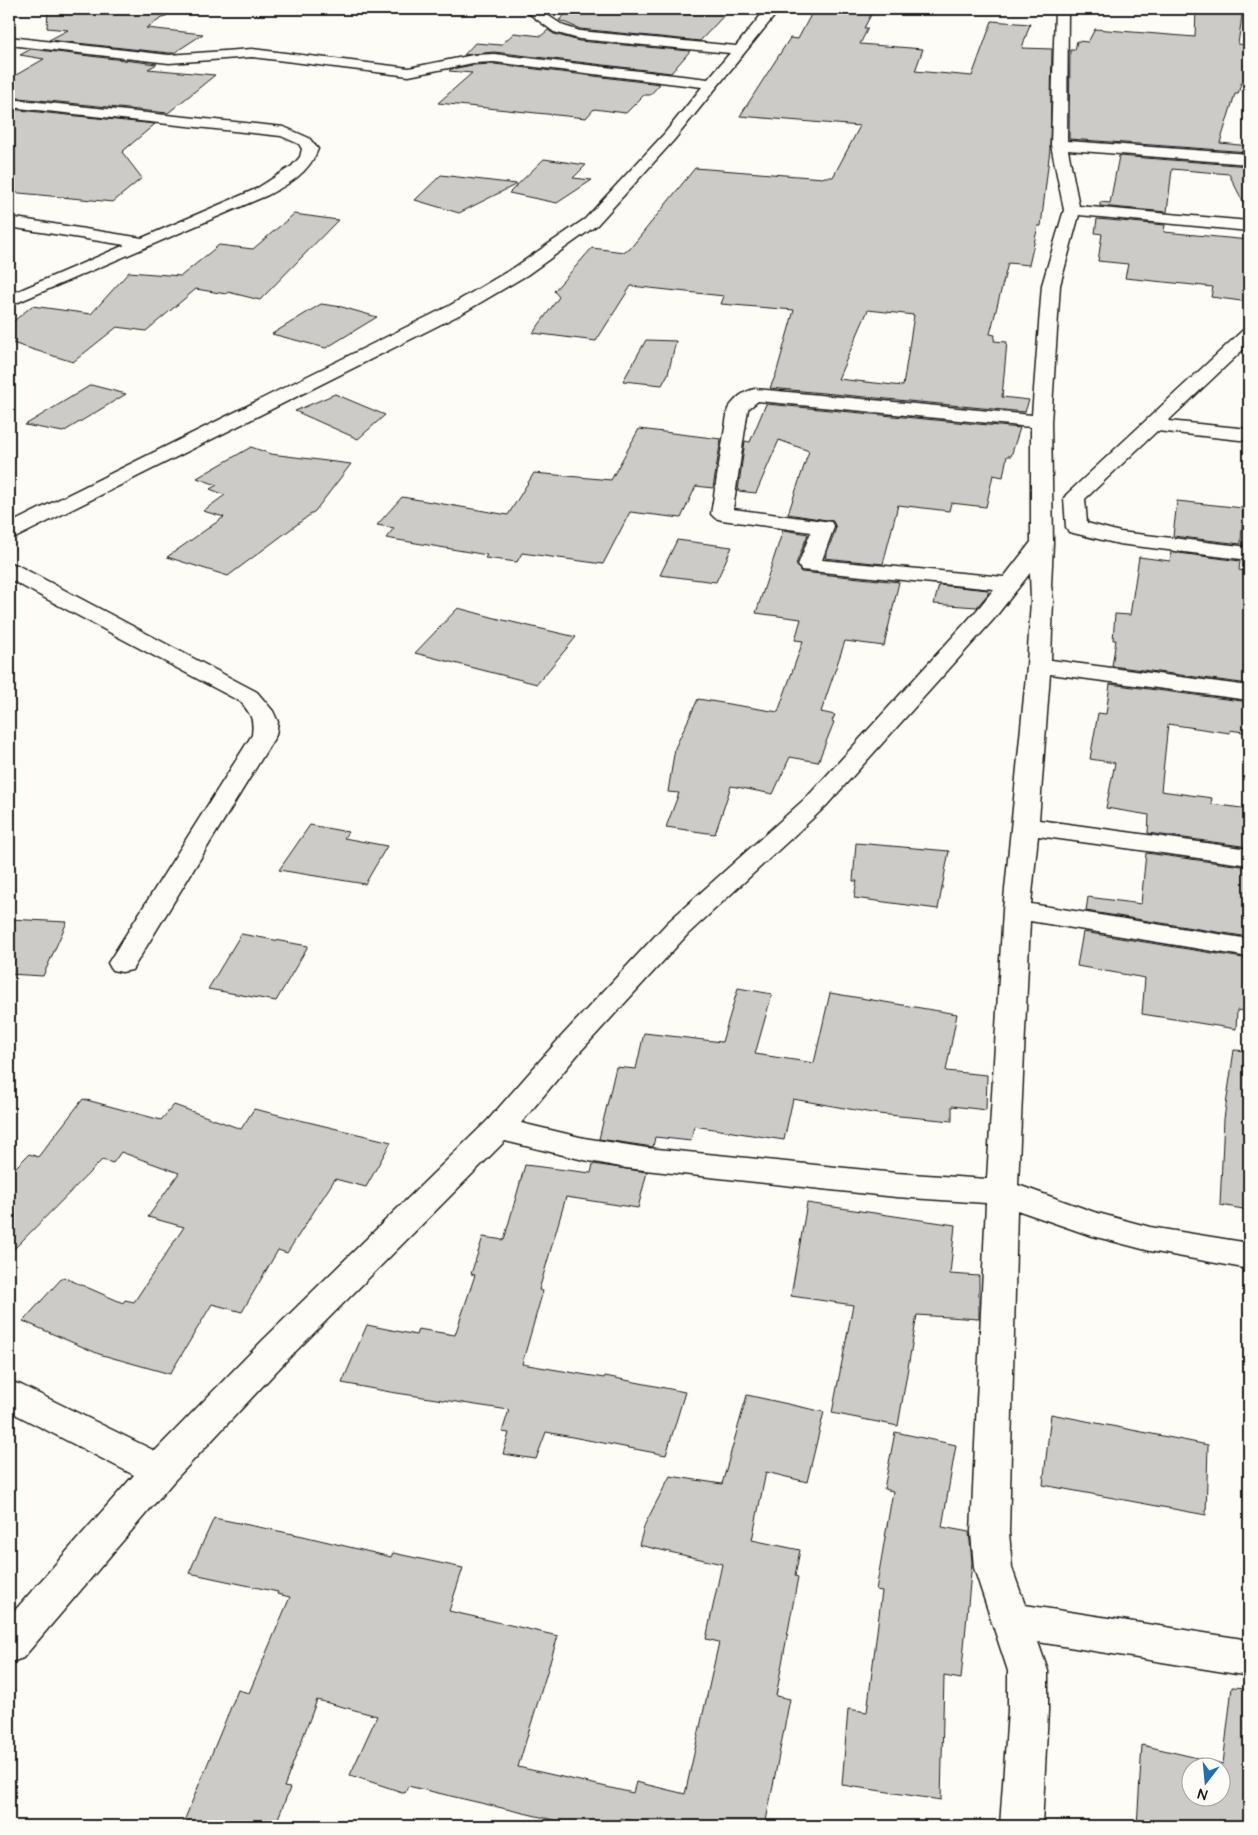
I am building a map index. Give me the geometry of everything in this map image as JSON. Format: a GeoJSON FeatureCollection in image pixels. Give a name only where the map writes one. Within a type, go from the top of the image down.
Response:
{"type":"FeatureCollection","features":[{"type":"Feature","properties":{"kind":"street"},"geometry":{"type":"LineString","coordinates":[[530,9],[558,29],[579,35],[740,50]]}},
{"type":"Feature","properties":{"kind":"street"},"geometry":{"type":"LineString","coordinates":[[9,532],[455,310],[521,271],[591,222],[670,136],[773,9]]}},
{"type":"Feature","properties":{"kind":"street"},"geometry":{"type":"LineString","coordinates":[[1021,1826],[1028,1710],[1028,1671],[993,1568],[990,1532],[1002,1192],[1017,910],[1026,826],[1038,666],[1042,544],[1041,422],[1051,285],[1072,210],[1059,145],[1061,9]]}},
{"type":"Feature","properties":{"kind":"street"},"geometry":{"type":"LineString","coordinates":[[9,41],[169,59],[259,53],[409,72],[430,70],[475,58],[494,58],[712,84]]}},
{"type":"Feature","properties":{"kind":"street"},"geometry":{"type":"LineString","coordinates":[[9,103],[284,132],[304,141],[310,148],[308,159],[291,175],[262,192],[9,301]]}},
{"type":"Feature","properties":{"kind":"street"},"geometry":{"type":"LineString","coordinates":[[1059,145],[1249,158]]}},
{"type":"Feature","properties":{"kind":"street"},"geometry":{"type":"LineString","coordinates":[[1072,210],[1249,226]]}},
{"type":"Feature","properties":{"kind":"street"},"geometry":{"type":"LineString","coordinates":[[9,222],[144,242]]}},
{"type":"Feature","properties":{"kind":"street"},"geometry":{"type":"LineString","coordinates":[[1249,334],[1074,498],[1077,527],[1119,538],[1249,554]]}},
{"type":"Feature","properties":{"kind":"street"},"geometry":{"type":"LineString","coordinates":[[1010,584],[809,565],[823,528],[722,514],[738,409],[744,401],[755,394],[1041,422]]}},
{"type":"Feature","properties":{"kind":"street"},"geometry":{"type":"LineString","coordinates":[[1152,425],[1249,435]]}},
{"type":"Feature","properties":{"kind":"street"},"geometry":{"type":"LineString","coordinates":[[9,1645],[160,1471],[274,1351],[499,1128],[569,1046],[678,928],[817,802],[985,615],[1042,544]]}},
{"type":"Feature","properties":{"kind":"street"},"geometry":{"type":"LineString","coordinates":[[9,570],[249,697],[261,711],[266,722],[264,735],[122,963]]}},
{"type":"Feature","properties":{"kind":"street"},"geometry":{"type":"LineString","coordinates":[[1038,666],[1249,692]]}},
{"type":"Feature","properties":{"kind":"street"},"geometry":{"type":"LineString","coordinates":[[1026,826],[1249,858]]}},
{"type":"Feature","properties":{"kind":"street"},"geometry":{"type":"LineString","coordinates":[[1017,910],[1249,948]]}},
{"type":"Feature","properties":{"kind":"street"},"geometry":{"type":"LineString","coordinates":[[499,1128],[591,1152],[638,1160],[669,1161],[896,1185],[1002,1192],[1089,1223],[1150,1239],[1249,1256]]}},
{"type":"Feature","properties":{"kind":"street"},"geometry":{"type":"LineString","coordinates":[[9,1395],[160,1471]]}},
{"type":"Feature","properties":{"kind":"street"},"geometry":{"type":"LineString","coordinates":[[1011,1620],[1249,1658]]}},
{"type":"Feature","properties":{"kind":"building"},"geometry":{"type":"Polygon","coordinates":[[[48,9],[177,9],[146,28],[203,34],[174,53],[49,40],[68,30],[47,28],[48,9]]]}},
{"type":"Feature","properties":{"kind":"building"},"geometry":{"type":"Polygon","coordinates":[[[572,9],[601,11],[603,9],[730,9],[700,41],[580,29],[559,20],[572,9]]]}},
{"type":"Feature","properties":{"kind":"building"},"geometry":{"type":"Polygon","coordinates":[[[814,9],[872,13],[864,28],[868,28],[860,44],[923,49],[915,71],[972,76],[992,21],[1030,24],[1022,48],[1052,49],[1050,149],[1041,226],[1038,226],[1029,265],[1008,263],[990,334],[995,335],[994,341],[1007,342],[1002,397],[1029,400],[1025,412],[770,388],[776,374],[794,310],[721,304],[724,296],[631,286],[596,341],[533,333],[559,297],[554,291],[592,248],[624,252],[629,250],[695,168],[823,178],[833,177],[860,126],[740,116],[790,38],[798,39],[814,9]],[[868,310],[838,379],[903,386],[914,315],[868,310]]]}},
{"type":"Feature","properties":{"kind":"building"},"geometry":{"type":"Polygon","coordinates":[[[1196,9],[1243,9],[1238,44],[1249,45],[1249,67],[1245,83],[1241,83],[1238,94],[1235,94],[1220,143],[1249,146],[1249,152],[1069,139],[1070,50],[1075,50],[1077,41],[1088,42],[1095,29],[1195,37],[1196,9]]]}},
{"type":"Feature","properties":{"kind":"building"},"geometry":{"type":"Polygon","coordinates":[[[548,30],[554,34],[579,41],[690,51],[671,73],[494,52],[464,55],[475,43],[501,45],[514,33],[541,36],[548,30]]]}},
{"type":"Feature","properties":{"kind":"building"},"geometry":{"type":"Polygon","coordinates":[[[31,49],[157,64],[148,69],[215,75],[168,113],[9,97],[9,79],[44,59],[20,55],[31,49]]]}},
{"type":"Feature","properties":{"kind":"building"},"geometry":{"type":"Polygon","coordinates":[[[494,64],[660,84],[650,95],[644,95],[626,113],[594,109],[586,118],[438,103],[472,73],[449,71],[451,69],[494,64]]]}},
{"type":"Feature","properties":{"kind":"building"},"geometry":{"type":"Polygon","coordinates":[[[9,109],[155,124],[122,152],[142,178],[113,202],[9,192],[9,109]]]}},
{"type":"Feature","properties":{"kind":"building"},"geometry":{"type":"Polygon","coordinates":[[[1119,156],[1249,166],[1249,214],[1229,174],[1172,169],[1167,212],[1100,206],[1100,202],[1110,203],[1119,156]]]}},
{"type":"Feature","properties":{"kind":"building"},"geometry":{"type":"Polygon","coordinates":[[[544,159],[586,165],[573,178],[592,180],[557,203],[509,193],[544,159]]]}},
{"type":"Feature","properties":{"kind":"building"},"geometry":{"type":"Polygon","coordinates":[[[441,175],[517,184],[459,213],[415,200],[441,175]]]}},
{"type":"Feature","properties":{"kind":"building"},"geometry":{"type":"Polygon","coordinates":[[[294,214],[338,220],[260,300],[228,292],[226,294],[196,289],[146,331],[117,327],[73,362],[9,342],[9,325],[32,306],[91,314],[129,272],[181,276],[219,245],[253,249],[294,214]]]}},
{"type":"Feature","properties":{"kind":"building"},"geometry":{"type":"Polygon","coordinates":[[[1097,219],[1165,225],[1164,232],[1249,240],[1249,302],[1211,297],[1213,287],[1125,278],[1128,264],[1098,261],[1102,234],[1095,233],[1097,219]]]}},
{"type":"Feature","properties":{"kind":"building"},"geometry":{"type":"Polygon","coordinates":[[[321,304],[342,307],[377,317],[326,348],[272,334],[321,304]]]}},
{"type":"Feature","properties":{"kind":"building"},"geometry":{"type":"Polygon","coordinates":[[[646,340],[676,341],[668,374],[662,385],[623,381],[646,340]]]}},
{"type":"Feature","properties":{"kind":"building"},"geometry":{"type":"Polygon","coordinates":[[[91,385],[126,394],[63,432],[25,425],[91,385]]]}},
{"type":"Feature","properties":{"kind":"building"},"geometry":{"type":"Polygon","coordinates":[[[335,394],[385,415],[358,439],[295,411],[335,394]]]}},
{"type":"Feature","properties":{"kind":"building"},"geometry":{"type":"Polygon","coordinates":[[[766,404],[1020,428],[1011,456],[1007,456],[1003,477],[993,475],[986,507],[951,503],[949,511],[898,505],[883,564],[825,558],[836,528],[833,521],[788,514],[809,451],[779,440],[756,493],[738,491],[745,441],[750,442],[766,404]]]}},
{"type":"Feature","properties":{"kind":"building"},"geometry":{"type":"Polygon","coordinates":[[[639,429],[721,439],[713,488],[696,486],[681,518],[630,512],[603,564],[522,553],[517,562],[485,558],[487,555],[386,538],[394,528],[377,525],[402,497],[508,515],[534,473],[611,480],[639,429]]]}},
{"type":"Feature","properties":{"kind":"building"},"geometry":{"type":"Polygon","coordinates":[[[251,447],[271,454],[351,464],[315,511],[228,576],[167,557],[224,517],[203,511],[225,495],[210,489],[217,485],[197,478],[251,447]]]}},
{"type":"Feature","properties":{"kind":"building"},"geometry":{"type":"Polygon","coordinates":[[[1177,501],[1243,508],[1241,544],[1173,536],[1177,501]]]}},
{"type":"Feature","properties":{"kind":"building"},"geometry":{"type":"Polygon","coordinates":[[[783,530],[808,534],[796,564],[801,572],[899,582],[884,646],[845,641],[821,712],[835,715],[818,762],[790,757],[773,794],[731,786],[715,834],[666,827],[679,793],[668,792],[675,748],[698,699],[778,712],[803,641],[795,640],[801,619],[756,613],[783,530]]]}},
{"type":"Feature","properties":{"kind":"building"},"geometry":{"type":"Polygon","coordinates":[[[677,540],[732,547],[716,582],[660,575],[677,540]]]}},
{"type":"Feature","properties":{"kind":"building"},"geometry":{"type":"Polygon","coordinates":[[[1171,552],[1240,561],[1239,570],[1249,572],[1249,684],[1112,666],[1116,640],[1113,640],[1115,614],[1130,615],[1139,557],[1170,561],[1171,552]]]}},
{"type":"Feature","properties":{"kind":"building"},"geometry":{"type":"Polygon","coordinates":[[[939,585],[988,590],[988,594],[977,607],[934,604],[939,585]]]}},
{"type":"Feature","properties":{"kind":"building"},"geometry":{"type":"Polygon","coordinates":[[[458,608],[576,637],[537,684],[415,653],[458,608]]]}},
{"type":"Feature","properties":{"kind":"building"},"geometry":{"type":"Polygon","coordinates":[[[1110,684],[1249,702],[1249,733],[1230,730],[1230,733],[1168,724],[1161,791],[1212,798],[1211,804],[1249,809],[1249,847],[1148,833],[1149,815],[1106,808],[1115,763],[1090,759],[1098,713],[1106,714],[1110,684]]]}},
{"type":"Feature","properties":{"kind":"building"},"geometry":{"type":"Polygon","coordinates":[[[310,825],[348,832],[344,838],[387,846],[365,884],[279,870],[310,825]]]}},
{"type":"Feature","properties":{"kind":"building"},"geometry":{"type":"Polygon","coordinates":[[[856,843],[949,851],[938,909],[854,898],[857,881],[853,881],[856,843]]]}},
{"type":"Feature","properties":{"kind":"building"},"geometry":{"type":"Polygon","coordinates":[[[1146,853],[1249,867],[1249,937],[1086,911],[1088,897],[1141,904],[1146,853]]]}},
{"type":"Feature","properties":{"kind":"building"},"geometry":{"type":"Polygon","coordinates":[[[9,919],[67,922],[43,976],[9,974],[9,919]]]}},
{"type":"Feature","properties":{"kind":"building"},"geometry":{"type":"Polygon","coordinates":[[[1083,932],[1249,959],[1249,1012],[1237,1010],[1236,1029],[1142,1014],[1145,978],[1077,966],[1083,932]]]}},
{"type":"Feature","properties":{"kind":"building"},"geometry":{"type":"Polygon","coordinates":[[[241,934],[308,946],[276,1001],[208,989],[241,934]]]}},
{"type":"Feature","properties":{"kind":"building"},"geometry":{"type":"Polygon","coordinates":[[[738,988],[772,994],[755,1054],[814,1063],[830,993],[957,1014],[946,1071],[987,1075],[986,1110],[952,1106],[952,1121],[878,1114],[793,1099],[784,1140],[694,1126],[691,1141],[655,1137],[653,1147],[599,1139],[616,1067],[636,1069],[644,1033],[722,1042],[738,988]]]}},
{"type":"Feature","properties":{"kind":"building"},"geometry":{"type":"Polygon","coordinates":[[[1234,1050],[1249,1051],[1249,1210],[1220,1205],[1224,1119],[1234,1050]]]}},
{"type":"Feature","properties":{"kind":"building"},"geometry":{"type":"Polygon","coordinates":[[[83,1099],[161,1120],[174,1105],[241,1129],[254,1109],[391,1142],[366,1187],[335,1179],[287,1253],[278,1250],[242,1312],[212,1304],[170,1374],[99,1354],[23,1321],[63,1277],[123,1303],[125,1300],[134,1302],[184,1227],[148,1217],[179,1173],[121,1152],[113,1163],[102,1160],[9,1254],[9,1174],[29,1154],[38,1157],[83,1099]]]}},
{"type":"Feature","properties":{"kind":"building"},"geometry":{"type":"Polygon","coordinates":[[[593,1164],[647,1172],[638,1208],[566,1197],[539,1290],[543,1291],[522,1364],[604,1378],[605,1376],[685,1392],[666,1455],[546,1432],[536,1459],[503,1454],[509,1433],[502,1432],[509,1410],[342,1383],[367,1325],[416,1335],[418,1329],[455,1335],[475,1275],[471,1274],[483,1237],[504,1240],[525,1165],[591,1173],[593,1164]]]}},
{"type":"Feature","properties":{"kind":"building"},"geometry":{"type":"Polygon","coordinates":[[[807,1203],[955,1225],[950,1274],[979,1276],[979,1319],[917,1315],[898,1426],[832,1413],[853,1305],[791,1296],[807,1203]]]}},
{"type":"Feature","properties":{"kind":"building"},"geometry":{"type":"Polygon","coordinates":[[[747,1395],[824,1412],[807,1482],[766,1472],[752,1540],[800,1550],[795,1576],[798,1577],[776,1696],[790,1699],[765,1826],[651,1826],[621,1818],[619,1826],[561,1826],[562,1822],[408,1786],[405,1793],[350,1775],[377,1716],[317,1700],[284,1787],[290,1788],[275,1826],[182,1826],[238,1690],[249,1693],[290,1597],[277,1594],[278,1592],[189,1573],[214,1518],[303,1536],[391,1557],[393,1553],[463,1568],[449,1611],[558,1636],[518,1767],[633,1793],[636,1782],[685,1794],[719,1642],[706,1639],[722,1564],[639,1545],[645,1524],[670,1476],[722,1484],[747,1395]]]}},
{"type":"Feature","properties":{"kind":"building"},"geometry":{"type":"Polygon","coordinates":[[[1051,1414],[1208,1445],[1206,1515],[1043,1485],[1051,1414]]]}},
{"type":"Feature","properties":{"kind":"building"},"geometry":{"type":"Polygon","coordinates":[[[895,1432],[956,1445],[942,1527],[969,1532],[972,1562],[961,1679],[944,1676],[941,1800],[842,1785],[848,1709],[867,1712],[882,1591],[876,1590],[893,1491],[884,1489],[895,1432]]]}},
{"type":"Feature","properties":{"kind":"building"},"geometry":{"type":"Polygon","coordinates":[[[1232,1687],[1249,1688],[1249,1826],[1137,1826],[1142,1745],[1197,1758],[1180,1758],[1180,1808],[1230,1808],[1230,1758],[1224,1758],[1232,1687]]]}}]}
